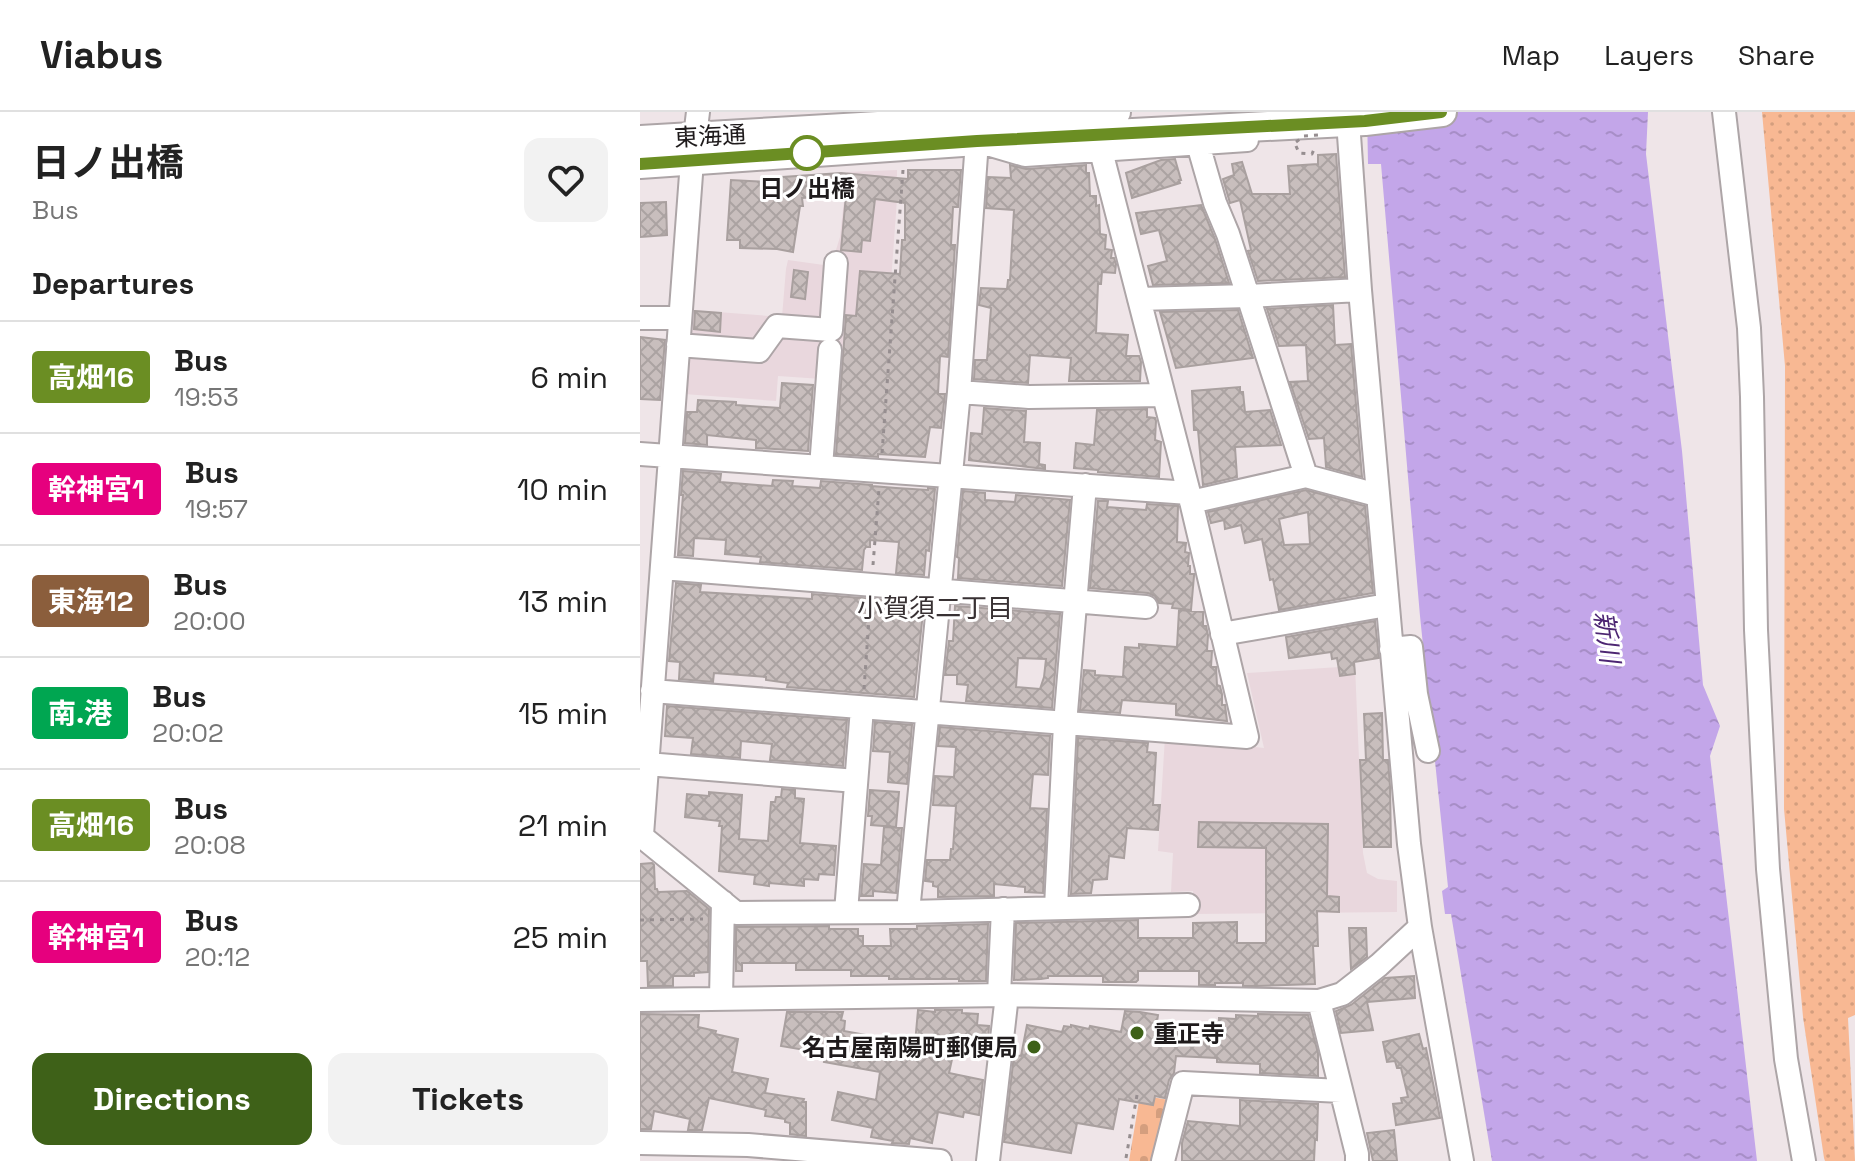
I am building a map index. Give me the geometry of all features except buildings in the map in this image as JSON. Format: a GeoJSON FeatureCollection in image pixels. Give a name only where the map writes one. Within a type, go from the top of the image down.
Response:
{"type":"FeatureCollection","features":[{"type":"Feature","properties":{"kind":"main road","name":"東海通"},"geometry":{"type":"LineString","coordinates":[[640,140],[907,127],[1116,112]]}},
{"type":"Feature","properties":{"kind":"main road","name":"東海通"},"geometry":{"type":"LineString","coordinates":[[907,127],[977,141],[1442,112]]}},
{"type":"Feature","properties":{"kind":"main road","name":"東海通"},"geometry":{"type":"LineString","coordinates":[[640,164],[695,137]]}},
{"type":"Feature","properties":{"kind":"street"},"geometry":{"type":"LineString","coordinates":[[907,127],[949,112]]}},
{"type":"Feature","properties":{"kind":"street"},"geometry":{"type":"LineString","coordinates":[[1724,112],[1749,328],[1756,630],[1768,869],[1786,1059],[1804,1161]]}},
{"type":"Feature","properties":{"kind":"street"},"geometry":{"type":"LineString","coordinates":[[1353,118],[1360,290],[1409,844],[1420,927],[1462,1161]]}},
{"type":"Feature","properties":{"kind":"street"},"geometry":{"type":"LineString","coordinates":[[695,137],[662,568],[650,591],[652,691],[645,718],[647,764],[641,835],[723,910],[736,913],[1188,905]]}},
{"type":"Feature","properties":{"kind":"street"},"geometry":{"type":"LineString","coordinates":[[908,912],[959,392],[977,141],[1025,155],[1293,138]]}},
{"type":"Feature","properties":{"kind":"street"},"geometry":{"type":"LineString","coordinates":[[1198,144],[1306,476]]}},
{"type":"Feature","properties":{"kind":"street"},"geometry":{"type":"LineString","coordinates":[[652,691],[1247,737],[1190,497],[1101,151]]}},
{"type":"Feature","properties":{"kind":"street"},"geometry":{"type":"LineString","coordinates":[[678,345],[759,351],[777,326],[831,330],[836,263]]}},
{"type":"Feature","properties":{"kind":"street"},"geometry":{"type":"LineString","coordinates":[[1139,299],[1360,290]]}},
{"type":"Feature","properties":{"kind":"street"},"geometry":{"type":"LineString","coordinates":[[640,318],[680,318]]}},
{"type":"Feature","properties":{"kind":"street"},"geometry":{"type":"LineString","coordinates":[[821,467],[830,350]]}},
{"type":"Feature","properties":{"kind":"street"},"geometry":{"type":"LineString","coordinates":[[959,392],[1029,397],[1163,395]]}},
{"type":"Feature","properties":{"kind":"street"},"geometry":{"type":"LineString","coordinates":[[640,454],[1085,485],[1190,497],[1306,476],[1377,495]]}},
{"type":"Feature","properties":{"kind":"street"},"geometry":{"type":"LineString","coordinates":[[1056,907],[1065,724],[1085,485]]}},
{"type":"Feature","properties":{"kind":"street"},"geometry":{"type":"LineString","coordinates":[[662,568],[1146,607]]}},
{"type":"Feature","properties":{"kind":"street"},"geometry":{"type":"LineString","coordinates":[[1222,634],[1387,605]]}},
{"type":"Feature","properties":{"kind":"street"},"geometry":{"type":"LineString","coordinates":[[1391,649],[1411,647],[1416,694],[1428,751]]}},
{"type":"Feature","properties":{"kind":"street"},"geometry":{"type":"LineString","coordinates":[[846,912],[862,708]]}},
{"type":"Feature","properties":{"kind":"street"},"geometry":{"type":"LineString","coordinates":[[647,764],[856,781]]}},
{"type":"Feature","properties":{"kind":"street"},"geometry":{"type":"LineString","coordinates":[[988,1161],[1003,995],[1003,909]]}},
{"type":"Feature","properties":{"kind":"street"},"geometry":{"type":"LineString","coordinates":[[721,998],[723,910]]}},
{"type":"Feature","properties":{"kind":"street"},"geometry":{"type":"LineString","coordinates":[[640,1000],[1003,995],[1319,1001],[1342,994],[1420,927]]}},
{"type":"Feature","properties":{"kind":"street"},"geometry":{"type":"LineString","coordinates":[[1319,1001],[1357,1161]]}},
{"type":"Feature","properties":{"kind":"street"},"geometry":{"type":"LineString","coordinates":[[1163,1161],[1183,1083],[1341,1091]]}},
{"type":"Feature","properties":{"kind":"street"},"geometry":{"type":"LineString","coordinates":[[640,1143],[748,1145],[940,1161]]}},
{"type":"Feature","properties":{"kind":"path"},"geometry":{"type":"LineString","coordinates":[[862,708],[907,127]]}},
{"type":"Feature","properties":{"kind":"path"},"geometry":{"type":"LineString","coordinates":[[1293,138],[1319,135]]}},
{"type":"Feature","properties":{"kind":"path"},"geometry":{"type":"LineString","coordinates":[[640,920],[723,910]]}},
{"type":"Feature","properties":{"kind":"path"},"geometry":{"type":"LineString","coordinates":[[1126,1158],[1137,1095]]}},
{"type":"Feature","properties":{"kind":"shaded area"},"geometry":{"type":"Polygon","coordinates":[[[897,170],[886,351],[825,346],[822,379],[778,376],[776,401],[684,394],[691,310],[782,317],[788,260],[831,266],[840,237],[847,172],[897,170]]]}},
{"type":"Feature","properties":{"kind":"shaded area"},"geometry":{"type":"Polygon","coordinates":[[[1355,666],[1363,853],[1367,873],[1378,879],[1397,881],[1397,912],[1193,914],[1193,891],[1171,892],[1173,853],[1158,851],[1165,737],[1264,748],[1247,673],[1355,666]]]}},
{"type":"Feature","properties":{"kind":"green space"},"geometry":{"type":"Polygon","coordinates":[[[1762,112],[1855,112],[1855,1015],[1848,1018],[1855,1161],[1825,1161],[1824,1158],[1803,1017],[1784,809],[1785,366],[1762,112]]]}},
{"type":"Feature","properties":{"kind":"green space"},"geometry":{"type":"Polygon","coordinates":[[[1140,1095],[1169,1100],[1153,1161],[1129,1161],[1140,1095]]]}},
{"type":"Feature","properties":{"kind":"water","name":"新川"},"geometry":{"type":"Polygon","coordinates":[[[1367,112],[1648,112],[1646,154],[1682,451],[1703,685],[1720,726],[1710,756],[1757,1161],[1492,1161],[1451,914],[1445,914],[1442,891],[1448,887],[1420,616],[1381,164],[1368,164],[1367,112]]]}},
{"type":"Feature","properties":{"kind":"bus line","name":"高畑16"},"geometry":{"type":"LineString","coordinates":[[640,164],[977,141],[1365,121],[1441,112]]}},
{"type":"Feature","properties":{"kind":"place","name":"日ノ出橋"},"geometry":{"type":"Point","coordinates":[807,153]}},
{"type":"Feature","properties":{"kind":"place","name":"重正寺"},"geometry":{"type":"Point","coordinates":[1137,1033]}},
{"type":"Feature","properties":{"kind":"place","name":"名古屋南陽町郵便局"},"geometry":{"type":"Point","coordinates":[1034,1047]}},
{"type":"Feature","properties":{"kind":"district","name":"小賀須二丁目"},"geometry":{"type":"Point","coordinates":[935,608]}}]}
